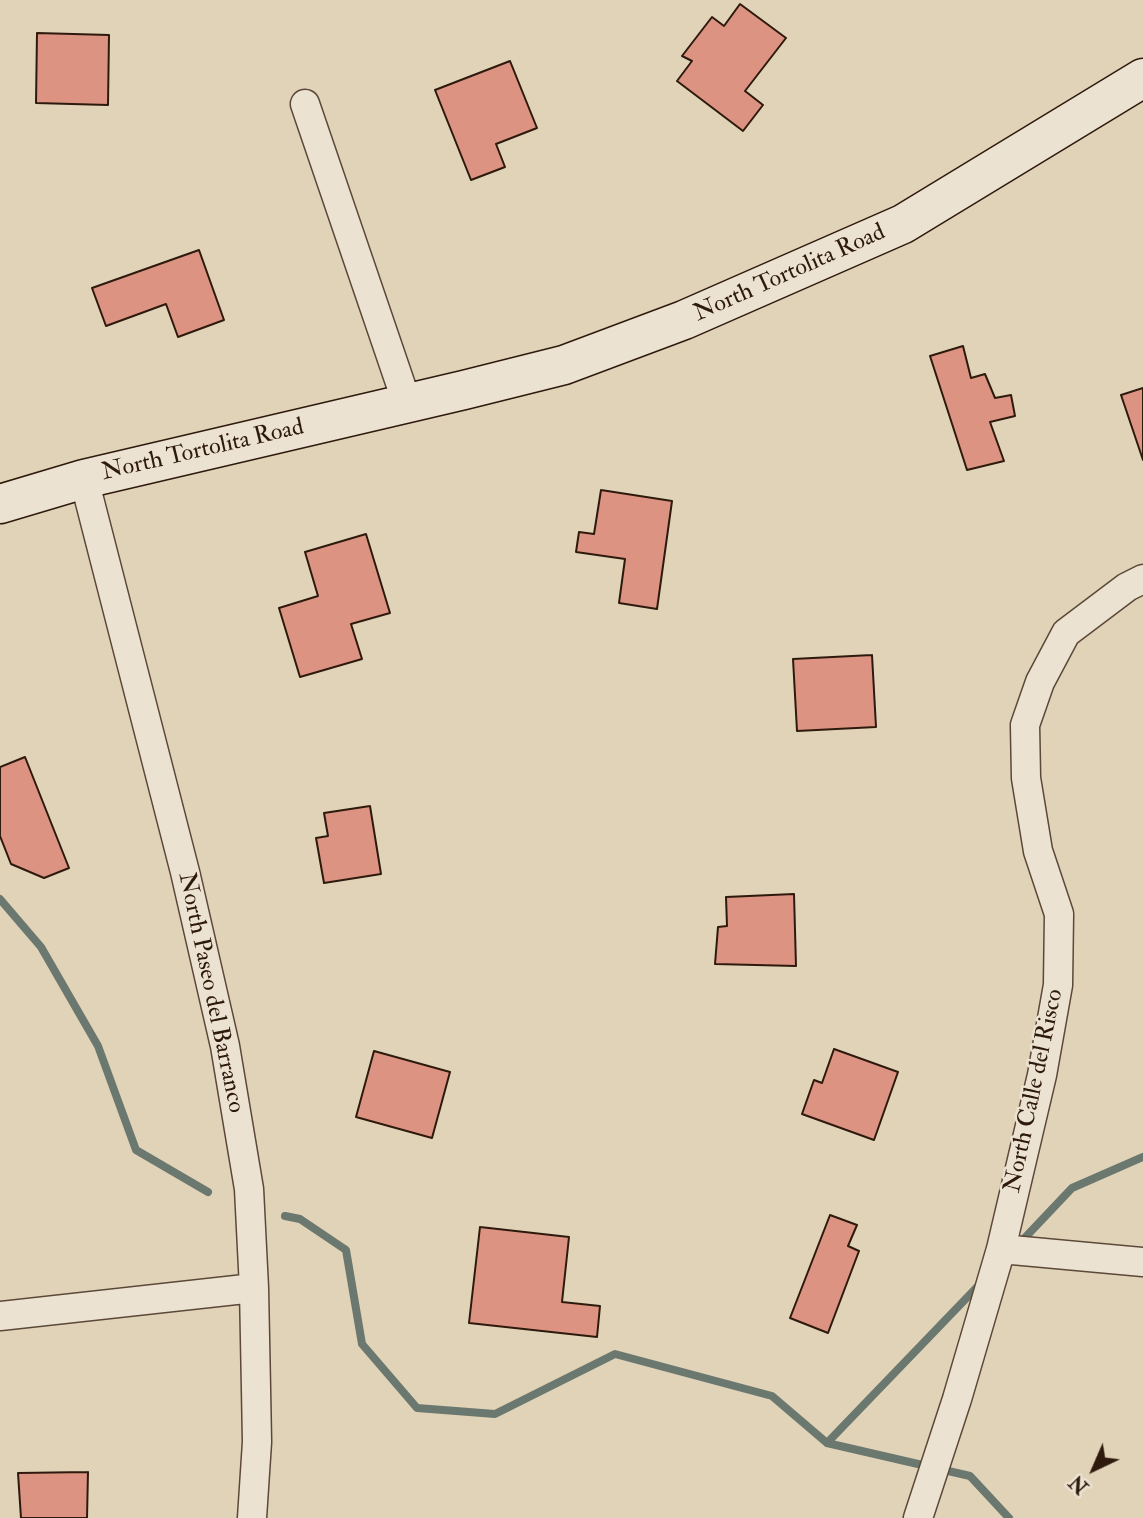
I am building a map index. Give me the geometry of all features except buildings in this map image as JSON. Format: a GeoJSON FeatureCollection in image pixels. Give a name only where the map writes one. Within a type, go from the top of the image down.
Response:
{"type":"FeatureCollection","features":[{"type":"Feature","properties":{"kind":"street","name":"North Tortolita Road"},"geometry":{"type":"LineString","coordinates":[[0,504],[84,479],[564,365],[684,320],[904,224],[1143,78]]}},
{"type":"Feature","properties":{"kind":"street"},"geometry":{"type":"LineString","coordinates":[[305,104],[407,403]]}},
{"type":"Feature","properties":{"kind":"street","name":"North Paseo del Barranco"},"geometry":{"type":"LineString","coordinates":[[84,479],[185,872],[225,1046],[249,1189],[257,1442],[252,1518]]}},
{"type":"Feature","properties":{"kind":"street","name":"North Calle del Risco"},"geometry":{"type":"LineString","coordinates":[[919,1518],[1001,1249],[1042,1075],[1058,985],[1059,914],[1038,851],[1026,778],[1025,725],[1040,682],[1066,633],[1127,587],[1143,579]]}},
{"type":"Feature","properties":{"kind":"street"},"geometry":{"type":"LineString","coordinates":[[1001,1249],[1143,1262]]}},
{"type":"Feature","properties":{"kind":"street"},"geometry":{"type":"LineString","coordinates":[[0,1316],[254,1288]]}},
{"type":"Feature","properties":{"kind":"waterway"},"geometry":{"type":"LineString","coordinates":[[0,899],[41,947],[98,1046],[136,1150],[208,1192]]}},
{"type":"Feature","properties":{"kind":"waterway"},"geometry":{"type":"LineString","coordinates":[[1019,1244],[1072,1188],[1143,1157]]}},
{"type":"Feature","properties":{"kind":"waterway"},"geometry":{"type":"LineString","coordinates":[[285,1216],[300,1219],[346,1250],[362,1344],[417,1408],[495,1414],[615,1354],[772,1396],[827,1443],[970,1476],[1009,1518]]}},
{"type":"Feature","properties":{"kind":"waterway"},"geometry":{"type":"LineString","coordinates":[[827,1443],[981,1283]]}}]}
